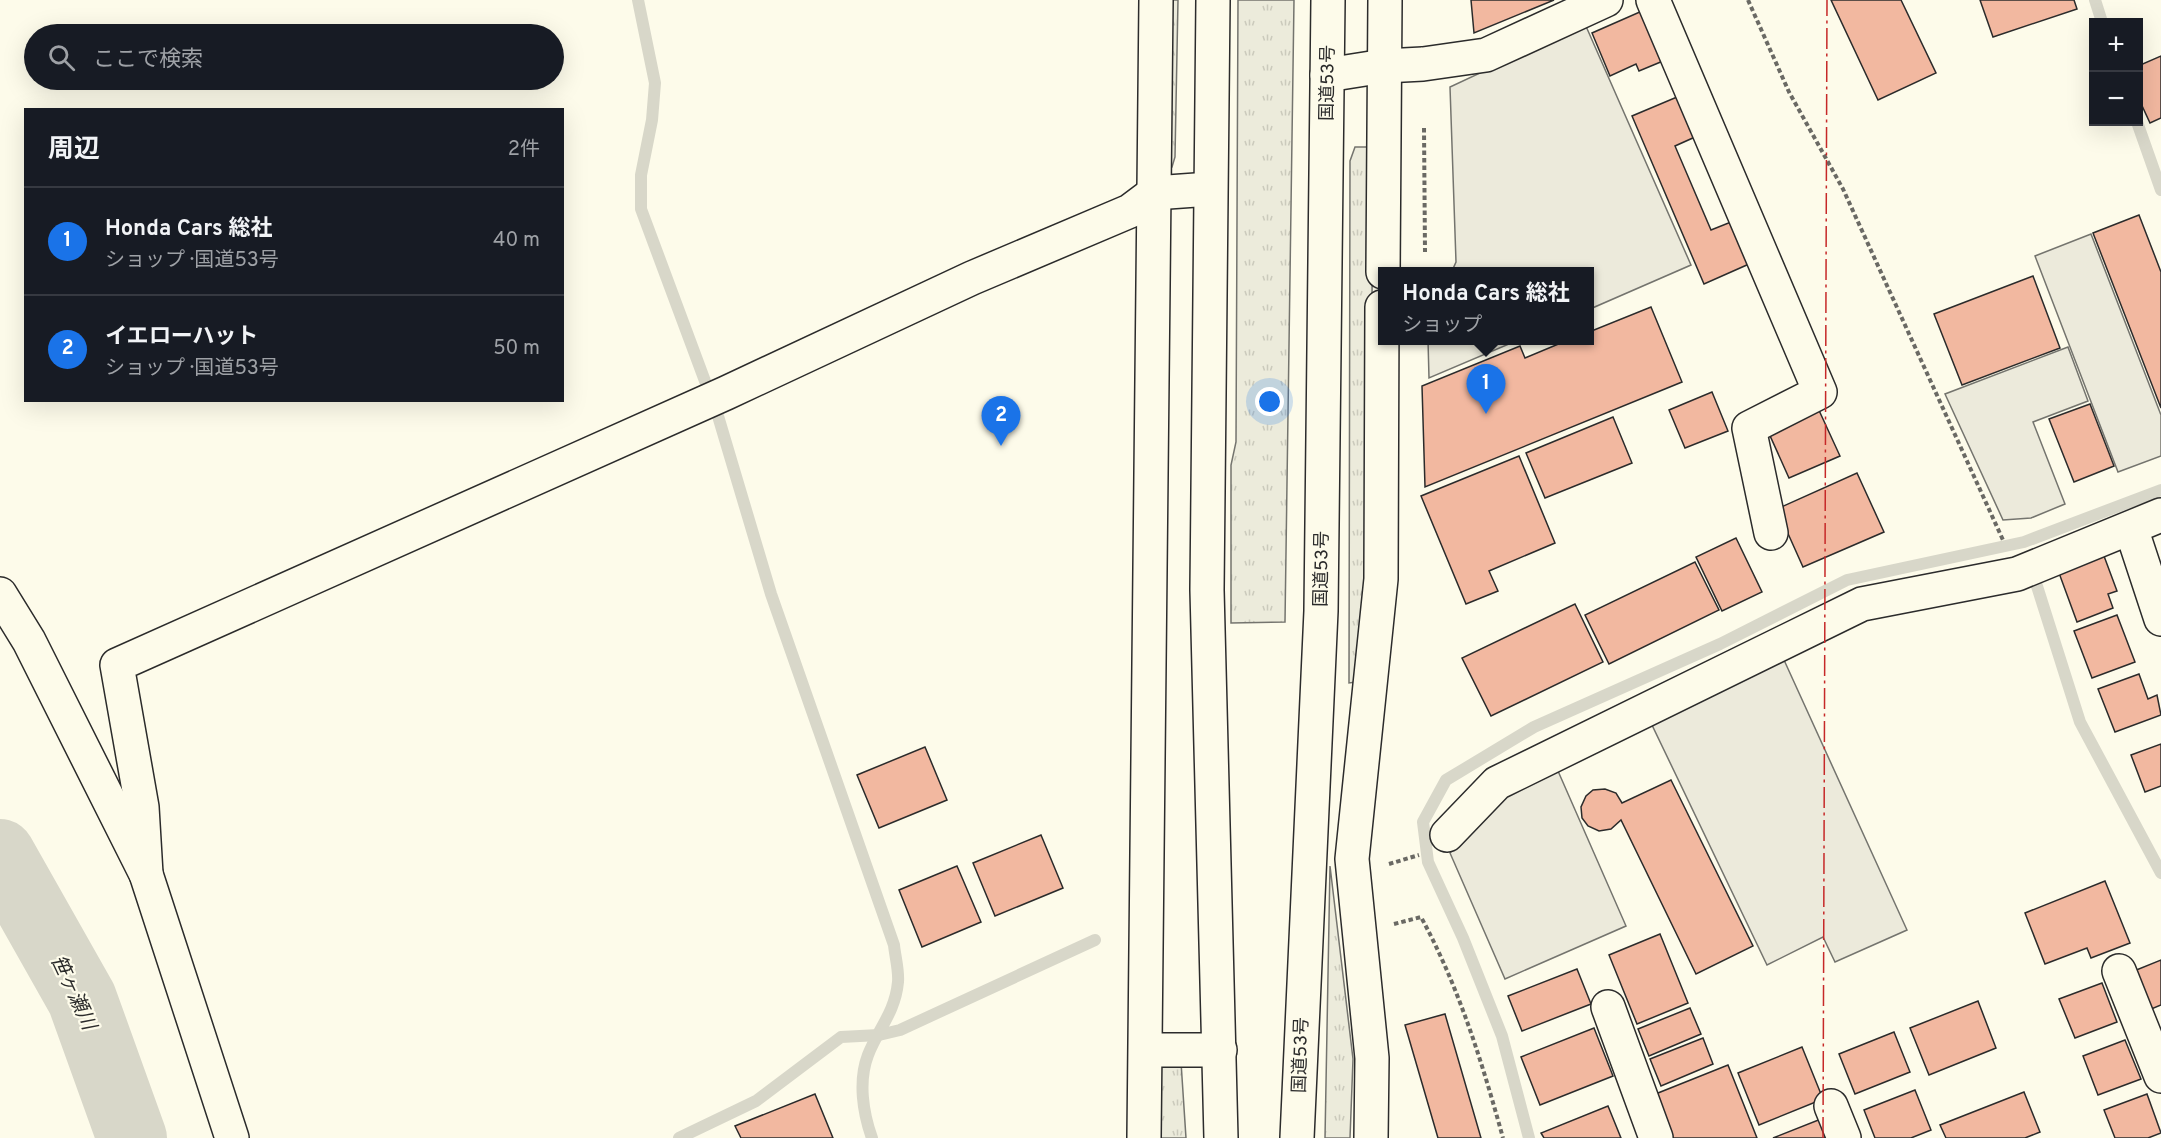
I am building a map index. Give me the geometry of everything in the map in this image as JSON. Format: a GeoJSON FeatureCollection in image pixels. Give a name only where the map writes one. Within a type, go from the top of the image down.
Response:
{"type":"FeatureCollection","features":[{"type":"Feature","properties":{"kind":"main road"},"geometry":{"type":"LineString","coordinates":[[1144,1138],[1156,0]]}},
{"type":"Feature","properties":{"kind":"main road"},"geometry":{"type":"LineString","coordinates":[[1213,0],[1207,590],[1221,1138]]}},
{"type":"Feature","properties":{"kind":"main road","name":"国道53号"},"geometry":{"type":"LineString","coordinates":[[1297,1138],[1321,611],[1328,0]]}},
{"type":"Feature","properties":{"kind":"main road"},"geometry":{"type":"LineString","coordinates":[[1383,267],[1385,0]]}},
{"type":"Feature","properties":{"kind":"main road"},"geometry":{"type":"LineString","coordinates":[[1328,75],[1383,66],[1423,64],[1486,56],[1606,0]]}},
{"type":"Feature","properties":{"kind":"main road"},"geometry":{"type":"LineString","coordinates":[[1653,0],[1820,392],[1749,428],[1771,532]]}},
{"type":"Feature","properties":{"kind":"main road"},"geometry":{"type":"LineString","coordinates":[[146,874],[142,807],[117,665],[712,398],[972,278],[1130,211],[1154,193],[1210,189]]}},
{"type":"Feature","properties":{"kind":"main road"},"geometry":{"type":"LineString","coordinates":[[1371,1138],[1372,1058],[1352,859],[1382,579],[1383,345]]}},
{"type":"Feature","properties":{"kind":"main road"},"geometry":{"type":"LineString","coordinates":[[1447,835],[1497,783],[1862,604],[2017,574],[2161,516]]}},
{"type":"Feature","properties":{"kind":"main road"},"geometry":{"type":"LineString","coordinates":[[2131,528],[2161,619]]}},
{"type":"Feature","properties":{"kind":"main road"},"geometry":{"type":"LineString","coordinates":[[0,594],[29,640],[146,874],[232,1138]]}},
{"type":"Feature","properties":{"kind":"main road"},"geometry":{"type":"LineString","coordinates":[[2119,971],[2161,1076]]}},
{"type":"Feature","properties":{"kind":"main road"},"geometry":{"type":"LineString","coordinates":[[1608,1007],[1656,1138]]}},
{"type":"Feature","properties":{"kind":"main road"},"geometry":{"type":"LineString","coordinates":[[1146,1050],[1220,1050]]}},
{"type":"Feature","properties":{"kind":"main road"},"geometry":{"type":"LineString","coordinates":[[1831,1106],[1844,1138]]}},
{"type":"Feature","properties":{"kind":"path"},"geometry":{"type":"LineString","coordinates":[[1748,0],[1789,92],[1843,189],[1998,527]]}},
{"type":"Feature","properties":{"kind":"path"},"geometry":{"type":"LineString","coordinates":[[1424,123],[1425,252]]}},
{"type":"Feature","properties":{"kind":"path"},"geometry":{"type":"LineString","coordinates":[[1384,926],[1421,917],[1437,948],[1476,1041],[1503,1138]]}},
{"type":"Feature","properties":{"kind":"green space"},"geometry":{"type":"Polygon","coordinates":[[[1165,0],[1178,0],[1175,157],[1172,167],[1165,167],[1165,0]]]}},
{"type":"Feature","properties":{"kind":"green space"},"geometry":{"type":"Polygon","coordinates":[[[1238,0],[1294,0],[1285,622],[1231,623],[1231,465],[1236,442],[1238,0]]]}},
{"type":"Feature","properties":{"kind":"green space"},"geometry":{"type":"Polygon","coordinates":[[[1355,147],[1368,147],[1373,162],[1370,571],[1364,681],[1349,683],[1350,161],[1355,147]]]}},
{"type":"Feature","properties":{"kind":"green space"},"geometry":{"type":"Polygon","coordinates":[[[1330,866],[1353,1059],[1350,1138],[1325,1138],[1330,866]]]}},
{"type":"Feature","properties":{"kind":"green space"},"geometry":{"type":"Polygon","coordinates":[[[1175,1059],[1181,1062],[1186,1138],[1158,1138],[1159,1069],[1175,1059]]]}},
{"type":"Feature","properties":{"kind":"shaded area"},"geometry":{"type":"Polygon","coordinates":[[[1585,24],[1691,265],[1594,307],[1594,267],[1454,267],[1456,262],[1450,87],[1585,24]]]}},
{"type":"Feature","properties":{"kind":"shaded area"},"geometry":{"type":"Polygon","coordinates":[[[2091,234],[2161,415],[2161,456],[2118,472],[2035,256],[2091,234]]]}},
{"type":"Feature","properties":{"kind":"shaded area"},"geometry":{"type":"Polygon","coordinates":[[[1428,345],[1507,345],[1429,378],[1428,345]]]}},
{"type":"Feature","properties":{"kind":"shaded area"},"geometry":{"type":"Polygon","coordinates":[[[2068,347],[2088,401],[2033,422],[2065,504],[2031,518],[2003,520],[1945,394],[2068,347]]]}},
{"type":"Feature","properties":{"kind":"shaded area"},"geometry":{"type":"Polygon","coordinates":[[[1784,660],[1907,930],[1835,962],[1823,937],[1767,965],[1652,725],[1784,660]]]}},
{"type":"Feature","properties":{"kind":"shaded area"},"geometry":{"type":"Polygon","coordinates":[[[1558,771],[1626,926],[1505,979],[1450,853],[1504,794],[1558,771]]]}},
{"type":"Feature","properties":{"kind":"building"},"geometry":{"type":"Polygon","coordinates":[[[1471,0],[1554,0],[1474,33],[1471,0]]]}},
{"type":"Feature","properties":{"kind":"building"},"geometry":{"type":"Polygon","coordinates":[[[1831,0],[1901,0],[1936,73],[1878,100],[1831,0]]]}},
{"type":"Feature","properties":{"kind":"building"},"geometry":{"type":"Polygon","coordinates":[[[1980,0],[2074,0],[2077,9],[1993,37],[1980,0]]]}},
{"type":"Feature","properties":{"kind":"building"},"geometry":{"type":"Polygon","coordinates":[[[1642,11],[1663,61],[1639,71],[1636,64],[1610,76],[1592,33],[1642,11]]]}},
{"type":"Feature","properties":{"kind":"building"},"geometry":{"type":"Polygon","coordinates":[[[2161,56],[2161,118],[2150,123],[2143,108],[2143,64],[2161,56]]]}},
{"type":"Feature","properties":{"kind":"building"},"geometry":{"type":"Polygon","coordinates":[[[1677,97],[1695,137],[1675,146],[1711,230],[1731,222],[1749,264],[1704,284],[1632,116],[1677,97]]]}},
{"type":"Feature","properties":{"kind":"building"},"geometry":{"type":"Polygon","coordinates":[[[2139,215],[2161,272],[2161,408],[2093,233],[2139,215]]]}},
{"type":"Feature","properties":{"kind":"building"},"geometry":{"type":"Polygon","coordinates":[[[2033,276],[2060,348],[1962,385],[1934,314],[2033,276]]]}},
{"type":"Feature","properties":{"kind":"building"},"geometry":{"type":"Polygon","coordinates":[[[1651,307],[1682,382],[1425,487],[1422,386],[1520,346],[1525,358],[1556,345],[1594,345],[1594,330],[1651,307]]]}},
{"type":"Feature","properties":{"kind":"building"},"geometry":{"type":"Polygon","coordinates":[[[1712,392],[1728,431],[1685,448],[1669,410],[1712,392]]]}},
{"type":"Feature","properties":{"kind":"building"},"geometry":{"type":"Polygon","coordinates":[[[2090,404],[2114,466],[2074,482],[2049,419],[2090,404]]]}},
{"type":"Feature","properties":{"kind":"building"},"geometry":{"type":"Polygon","coordinates":[[[1817,406],[1840,456],[1789,478],[1767,429],[1817,406]]]}},
{"type":"Feature","properties":{"kind":"building"},"geometry":{"type":"Polygon","coordinates":[[[1613,417],[1632,463],[1545,498],[1526,453],[1613,417]]]}},
{"type":"Feature","properties":{"kind":"building"},"geometry":{"type":"Polygon","coordinates":[[[1519,456],[1555,543],[1489,571],[1498,591],[1466,604],[1421,496],[1519,456]]]}},
{"type":"Feature","properties":{"kind":"building"},"geometry":{"type":"Polygon","coordinates":[[[1857,473],[1884,532],[1803,567],[1777,509],[1857,473]]]}},
{"type":"Feature","properties":{"kind":"building"},"geometry":{"type":"Polygon","coordinates":[[[1736,538],[1762,592],[1722,611],[1696,557],[1736,538]]]}},
{"type":"Feature","properties":{"kind":"building"},"geometry":{"type":"Polygon","coordinates":[[[2104,556],[2117,591],[2108,594],[2113,608],[2077,622],[2059,573],[2104,556]]]}},
{"type":"Feature","properties":{"kind":"building"},"geometry":{"type":"Polygon","coordinates":[[[1695,562],[1719,610],[1609,664],[1585,615],[1695,562]]]}},
{"type":"Feature","properties":{"kind":"building"},"geometry":{"type":"Polygon","coordinates":[[[1575,604],[1603,662],[1491,716],[1462,658],[1575,604]]]}},
{"type":"Feature","properties":{"kind":"building"},"geometry":{"type":"Polygon","coordinates":[[[2117,615],[2135,662],[2092,678],[2074,631],[2117,615]]]}},
{"type":"Feature","properties":{"kind":"building"},"geometry":{"type":"Polygon","coordinates":[[[2139,674],[2148,699],[2157,695],[2161,715],[2115,732],[2098,689],[2139,674]]]}},
{"type":"Feature","properties":{"kind":"building"},"geometry":{"type":"Polygon","coordinates":[[[2161,744],[2161,786],[2145,792],[2131,755],[2161,744]]]}},
{"type":"Feature","properties":{"kind":"building"},"geometry":{"type":"Polygon","coordinates":[[[925,747],[947,800],[879,828],[857,775],[925,747]]]}},
{"type":"Feature","properties":{"kind":"building"},"geometry":{"type":"Polygon","coordinates":[[[1671,780],[1753,946],[1696,974],[1621,820],[1611,829],[1599,831],[1588,826],[1582,818],[1581,807],[1586,796],[1593,790],[1605,789],[1616,793],[1622,803],[1671,780]]]}},
{"type":"Feature","properties":{"kind":"building"},"geometry":{"type":"Polygon","coordinates":[[[1041,835],[1063,888],[995,916],[973,863],[1041,835]]]}},
{"type":"Feature","properties":{"kind":"building"},"geometry":{"type":"Polygon","coordinates":[[[957,866],[981,922],[922,947],[899,890],[957,866]]]}},
{"type":"Feature","properties":{"kind":"building"},"geometry":{"type":"Polygon","coordinates":[[[2105,881],[2130,943],[2091,958],[2087,948],[2045,964],[2025,913],[2105,881]]]}},
{"type":"Feature","properties":{"kind":"building"},"geometry":{"type":"Polygon","coordinates":[[[1660,934],[1688,1003],[1637,1024],[1609,955],[1660,934]]]}},
{"type":"Feature","properties":{"kind":"building"},"geometry":{"type":"Polygon","coordinates":[[[2161,960],[2161,1005],[2144,1012],[2129,973],[2161,960]]]}},
{"type":"Feature","properties":{"kind":"building"},"geometry":{"type":"Polygon","coordinates":[[[1577,969],[1591,1004],[1522,1031],[1508,996],[1577,969]]]}},
{"type":"Feature","properties":{"kind":"building"},"geometry":{"type":"Polygon","coordinates":[[[2102,983],[2117,1022],[2075,1038],[2059,999],[2102,983]]]}},
{"type":"Feature","properties":{"kind":"building"},"geometry":{"type":"Polygon","coordinates":[[[1978,1001],[1996,1048],[1929,1075],[1910,1028],[1978,1001]]]}},
{"type":"Feature","properties":{"kind":"building"},"geometry":{"type":"Polygon","coordinates":[[[1690,1008],[1701,1034],[1649,1056],[1638,1029],[1690,1008]]]}},
{"type":"Feature","properties":{"kind":"building"},"geometry":{"type":"Polygon","coordinates":[[[1445,1014],[1481,1138],[1438,1138],[1405,1025],[1445,1014]]]}},
{"type":"Feature","properties":{"kind":"building"},"geometry":{"type":"Polygon","coordinates":[[[1594,1028],[1613,1076],[1540,1105],[1521,1057],[1594,1028]]]}},
{"type":"Feature","properties":{"kind":"building"},"geometry":{"type":"Polygon","coordinates":[[[1894,1032],[1910,1072],[1855,1094],[1839,1054],[1894,1032]]]}},
{"type":"Feature","properties":{"kind":"building"},"geometry":{"type":"Polygon","coordinates":[[[1703,1038],[1713,1064],[1661,1086],[1650,1059],[1703,1038]]]}},
{"type":"Feature","properties":{"kind":"building"},"geometry":{"type":"Polygon","coordinates":[[[2125,1040],[2141,1079],[2098,1095],[2083,1056],[2125,1040]]]}},
{"type":"Feature","properties":{"kind":"building"},"geometry":{"type":"Polygon","coordinates":[[[1802,1047],[1823,1099],[1759,1125],[1738,1073],[1802,1047]]]}},
{"type":"Feature","properties":{"kind":"building"},"geometry":{"type":"Polygon","coordinates":[[[1728,1065],[1757,1138],[1670,1138],[1653,1095],[1728,1065]]]}},
{"type":"Feature","properties":{"kind":"building"},"geometry":{"type":"Polygon","coordinates":[[[1915,1090],[1931,1130],[1911,1138],[1875,1138],[1864,1110],[1915,1090]]]}},
{"type":"Feature","properties":{"kind":"building"},"geometry":{"type":"Polygon","coordinates":[[[2024,1092],[2040,1132],[2025,1138],[1946,1138],[1940,1125],[2024,1092]]]}},
{"type":"Feature","properties":{"kind":"building"},"geometry":{"type":"Polygon","coordinates":[[[815,1094],[833,1138],[741,1138],[735,1126],[815,1094]]]}},
{"type":"Feature","properties":{"kind":"building"},"geometry":{"type":"Polygon","coordinates":[[[2147,1094],[2161,1133],[2148,1138],[2115,1138],[2104,1110],[2147,1094]]]}},
{"type":"Feature","properties":{"kind":"building"},"geometry":{"type":"Polygon","coordinates":[[[1608,1106],[1621,1138],[1544,1138],[1541,1133],[1608,1106]]]}},
{"type":"Feature","properties":{"kind":"building"},"geometry":{"type":"Polygon","coordinates":[[[1826,1117],[1834,1138],[1773,1138],[1826,1117]]]}},
{"type":"Feature","properties":{"kind":"waterway"},"geometry":{"type":"LineString","coordinates":[[638,0],[655,83],[652,120],[641,175],[641,209],[718,416],[771,594],[894,945],[898,973],[896,993],[890,1012],[868,1055],[863,1075],[864,1108],[872,1138]]}},
{"type":"Feature","properties":{"kind":"waterway"},"geometry":{"type":"LineString","coordinates":[[2095,0],[2101,18]]}},
{"type":"Feature","properties":{"kind":"waterway"},"geometry":{"type":"LineString","coordinates":[[2138,126],[2161,190]]}},
{"type":"Feature","properties":{"kind":"waterway"},"geometry":{"type":"LineString","coordinates":[[1529,1138],[1502,1036],[1463,938],[1428,862],[1423,822],[1446,780],[1534,727],[1720,644],[1847,580],[2024,542],[2161,490]]}},
{"type":"Feature","properties":{"kind":"waterway"},"geometry":{"type":"LineString","coordinates":[[2036,583],[2080,722],[2161,873]]}},
{"type":"Feature","properties":{"kind":"waterway","name":"笹ヶ瀬川"},"geometry":{"type":"LineString","coordinates":[[0,854],[82,999],[132,1138]]}},
{"type":"Feature","properties":{"kind":"waterway"},"geometry":{"type":"LineString","coordinates":[[679,1138],[756,1101],[841,1037],[879,1035],[900,1030],[1095,940]]}},
{"type":"Feature","properties":{"kind":"power"},"geometry":{"type":"LineString","coordinates":[[1823,1138],[1827,0]]}},
{"type":"Feature","properties":{"kind":"place","name":"Honda Cars 総社"},"geometry":{"type":"Point","coordinates":[1486,414]}},
{"type":"Feature","properties":{"kind":"place","name":"イエローハット"},"geometry":{"type":"Point","coordinates":[1001,446]}}]}
